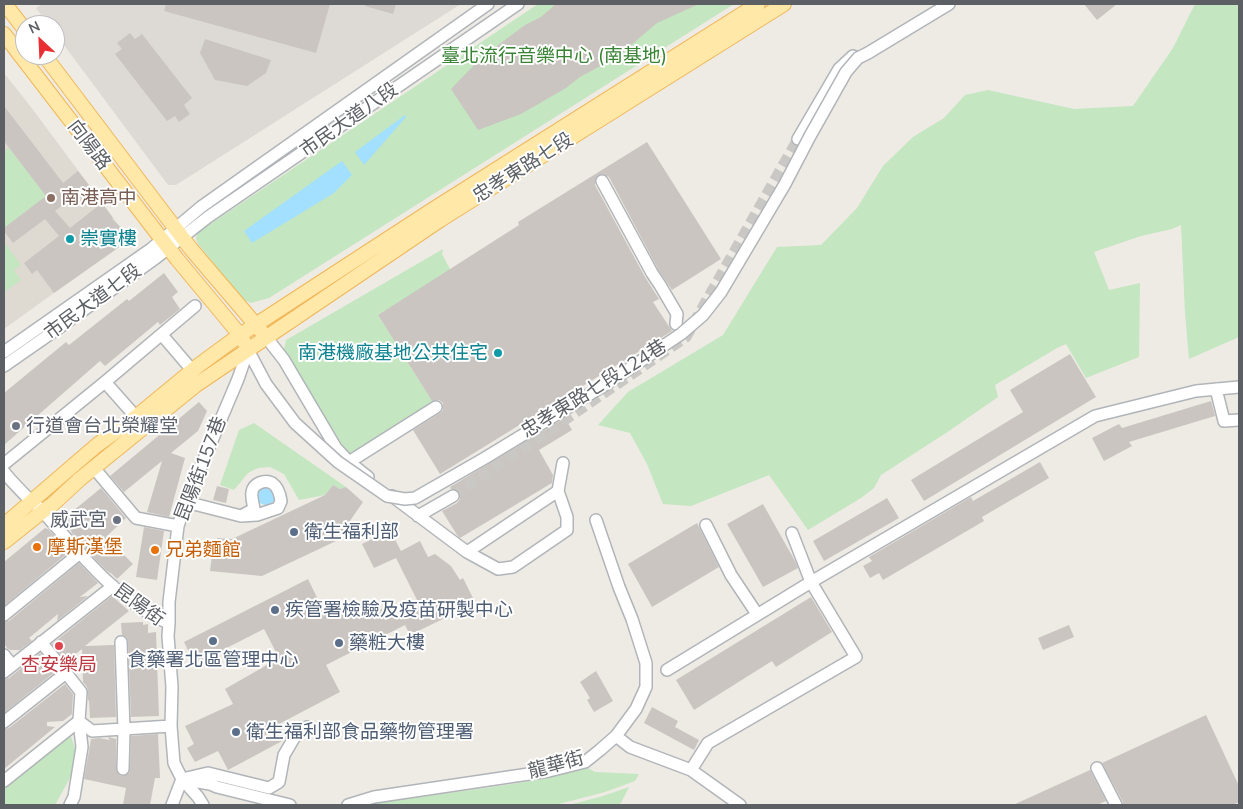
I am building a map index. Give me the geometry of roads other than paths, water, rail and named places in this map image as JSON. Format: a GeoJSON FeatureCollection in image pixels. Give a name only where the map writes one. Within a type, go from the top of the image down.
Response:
{"type":"FeatureCollection","features":[{"type":"Feature","properties":{"kind":"main road"},"geometry":{"type":"LineString","coordinates":[[5,4],[15,17]]}},
{"type":"Feature","properties":{"kind":"main road","name":"忠孝東路七段"},"geometry":{"type":"LineString","coordinates":[[4,525],[97,444],[136,417],[192,370],[240,335],[432,210],[758,4]]}},
{"type":"Feature","properties":{"kind":"main road","name":"忠孝東路七段"},"geometry":{"type":"LineString","coordinates":[[4,542],[53,504],[80,479],[196,385],[440,220],[784,4]]}},
{"type":"Feature","properties":{"kind":"main road","name":"向陽路"},"geometry":{"type":"LineString","coordinates":[[4,34],[165,244],[240,335],[248,350]]}},
{"type":"Feature","properties":{"kind":"main road","name":"向陽路"},"geometry":{"type":"LineString","coordinates":[[52,65],[179,233],[266,337]]}},
{"type":"Feature","properties":{"kind":"street","name":"市民大道八段"},"geometry":{"type":"LineString","coordinates":[[179,233],[201,207],[488,4]]}},
{"type":"Feature","properties":{"kind":"street","name":"市民大道八段"},"geometry":{"type":"LineString","coordinates":[[179,233],[208,217],[518,4]]}},
{"type":"Feature","properties":{"kind":"street"},"geometry":{"type":"LineString","coordinates":[[798,139],[839,69],[853,56],[863,56],[949,4]]}},
{"type":"Feature","properties":{"kind":"street","name":"忠孝東路七段124巷"},"geometry":{"type":"LineString","coordinates":[[248,350],[266,384],[295,423],[338,462],[387,496],[405,500],[420,496],[608,383],[681,334],[703,315],[721,292],[785,184],[846,72],[863,56]]}},
{"type":"Feature","properties":{"kind":"street"},"geometry":{"type":"LineString","coordinates":[[602,182],[677,314],[676,324]]}},
{"type":"Feature","properties":{"kind":"street","name":"市民大道七段"},"geometry":{"type":"LineString","coordinates":[[4,366],[60,327],[179,233]]}},
{"type":"Feature","properties":{"kind":"street","name":"市民大道七段"},"geometry":{"type":"LineString","coordinates":[[4,352],[165,244]]}},
{"type":"Feature","properties":{"kind":"street"},"geometry":{"type":"LineString","coordinates":[[4,464],[196,306]]}},
{"type":"Feature","properties":{"kind":"street"},"geometry":{"type":"LineString","coordinates":[[162,335],[192,370]]}},
{"type":"Feature","properties":{"kind":"street"},"geometry":{"type":"LineString","coordinates":[[266,337],[284,360],[336,448],[349,462],[467,552],[498,568],[512,567],[567,530],[567,517],[558,491],[563,463]]}},
{"type":"Feature","properties":{"kind":"street","name":"昆陽街157巷"},"geometry":{"type":"LineString","coordinates":[[169,623],[169,602],[178,526],[248,350]]}},
{"type":"Feature","properties":{"kind":"street"},"geometry":{"type":"LineString","coordinates":[[106,382],[136,417]]}},
{"type":"Feature","properties":{"kind":"street"},"geometry":{"type":"LineString","coordinates":[[666,670],[811,582],[1095,416],[1196,391],[1239,387]]}},
{"type":"Feature","properties":{"kind":"street"},"geometry":{"type":"LineString","coordinates":[[1216,389],[1224,421],[1239,420]]}},
{"type":"Feature","properties":{"kind":"street"},"geometry":{"type":"LineString","coordinates":[[349,462],[436,408]]}},
{"type":"Feature","properties":{"kind":"street"},"geometry":{"type":"LineString","coordinates":[[94,468],[136,518],[178,526]]}},
{"type":"Feature","properties":{"kind":"street","name":"昆陽街"},"geometry":{"type":"LineString","coordinates":[[4,472],[113,586],[145,612],[169,623],[174,762],[182,779]]}},
{"type":"Feature","properties":{"kind":"street"},"geometry":{"type":"LineString","coordinates":[[467,552],[558,491]]}},
{"type":"Feature","properties":{"kind":"street"},"geometry":{"type":"LineString","coordinates":[[418,516],[453,496]]}},
{"type":"Feature","properties":{"kind":"street"},"geometry":{"type":"LineString","coordinates":[[186,502],[241,516]]}},
{"type":"Feature","properties":{"kind":"street","name":"龍華街"},"geometry":{"type":"LineString","coordinates":[[348,805],[374,797],[549,771],[584,762],[616,736],[636,709],[646,687],[646,663],[596,520]]}},
{"type":"Feature","properties":{"kind":"street"},"geometry":{"type":"LineString","coordinates":[[706,525],[731,575],[757,614]]}},
{"type":"Feature","properties":{"kind":"street"},"geometry":{"type":"LineString","coordinates":[[691,770],[708,743],[856,658],[811,582],[792,534]]}},
{"type":"Feature","properties":{"kind":"street"},"geometry":{"type":"LineString","coordinates":[[4,615],[80,553]]}},
{"type":"Feature","properties":{"kind":"street"},"geometry":{"type":"LineString","coordinates":[[4,655],[8,668],[113,586]]}},
{"type":"Feature","properties":{"kind":"street"},"geometry":{"type":"LineString","coordinates":[[40,642],[81,692],[79,721],[82,746],[74,797],[70,805]]}},
{"type":"Feature","properties":{"kind":"street"},"geometry":{"type":"LineString","coordinates":[[121,642],[124,730],[123,769]]}},
{"type":"Feature","properties":{"kind":"street"},"geometry":{"type":"LineString","coordinates":[[4,722],[66,673]]}},
{"type":"Feature","properties":{"kind":"street"},"geometry":{"type":"LineString","coordinates":[[79,721],[92,731],[172,726]]}},
{"type":"Feature","properties":{"kind":"street"},"geometry":{"type":"LineString","coordinates":[[4,781],[79,721]]}},
{"type":"Feature","properties":{"kind":"street"},"geometry":{"type":"LineString","coordinates":[[182,779],[208,773],[269,788],[279,782],[284,755],[297,733],[307,727]]}},
{"type":"Feature","properties":{"kind":"street"},"geometry":{"type":"LineString","coordinates":[[616,736],[630,746],[691,770],[740,805]]}},
{"type":"Feature","properties":{"kind":"street"},"geometry":{"type":"LineString","coordinates":[[1097,768],[1116,805]]}},
{"type":"Feature","properties":{"kind":"street"},"geometry":{"type":"LineString","coordinates":[[172,805],[182,779]]}},
{"type":"Feature","properties":{"kind":"street"},"geometry":{"type":"LineString","coordinates":[[182,779],[203,805]]}},
{"type":"Feature","properties":{"kind":"street"},"geometry":{"type":"LineString","coordinates":[[182,779],[210,784],[290,805]]}},
{"type":"Feature","properties":{"kind":"water"},"geometry":{"type":"Polygon","coordinates":[[[405,115],[406,117],[364,165],[355,152],[405,115]]]}},
{"type":"Feature","properties":{"kind":"water"},"geometry":{"type":"Polygon","coordinates":[[[342,161],[352,175],[334,193],[252,243],[244,231],[342,161]]]}},
{"type":"Feature","properties":{"kind":"water"},"geometry":{"type":"Polygon","coordinates":[[[265,486],[273,489],[275,499],[271,504],[267,505],[257,500],[257,491],[265,486]]]}},
{"type":"Feature","properties":{"kind":"tunnel"},"geometry":{"type":"LineString","coordinates":[[453,496],[686,337],[798,139]]}},
{"type":"Feature","properties":{"kind":"place","name":"南港高中"},"geometry":{"type":"Point","coordinates":[51,198]}},
{"type":"Feature","properties":{"kind":"place","name":"崇實樓"},"geometry":{"type":"Point","coordinates":[70,239]}},
{"type":"Feature","properties":{"kind":"place","name":"南港機廠基地公共住宅"},"geometry":{"type":"Point","coordinates":[498,353]}},
{"type":"Feature","properties":{"kind":"place","name":"行道會台北榮耀堂"},"geometry":{"type":"Point","coordinates":[16,426]}},
{"type":"Feature","properties":{"kind":"place","name":"威武宮"},"geometry":{"type":"Point","coordinates":[117,520]}},
{"type":"Feature","properties":{"kind":"place","name":"衛生福利部"},"geometry":{"type":"Point","coordinates":[294,532]}},
{"type":"Feature","properties":{"kind":"place","name":"摩斯漢堡"},"geometry":{"type":"Point","coordinates":[37,547]}},
{"type":"Feature","properties":{"kind":"place","name":"兄弟麵館"},"geometry":{"type":"Point","coordinates":[155,550]}},
{"type":"Feature","properties":{"kind":"place","name":"疾管署檢驗及疫苗研製中心"},"geometry":{"type":"Point","coordinates":[275,610]}},
{"type":"Feature","properties":{"kind":"place","name":"食藥署北區管理中心"},"geometry":{"type":"Point","coordinates":[213,641]}},
{"type":"Feature","properties":{"kind":"place","name":"藥粧大樓"},"geometry":{"type":"Point","coordinates":[339,643]}},
{"type":"Feature","properties":{"kind":"place","name":"杏安樂局"},"geometry":{"type":"Point","coordinates":[59,646]}},
{"type":"Feature","properties":{"kind":"place","name":"衛生福利部食品藥物管理署"},"geometry":{"type":"Point","coordinates":[236,732]}},
{"type":"Feature","properties":{"kind":"park label","name":"臺北流行音樂中心 (南基地)"},"geometry":{"type":"Point","coordinates":[554,56]}}]}
